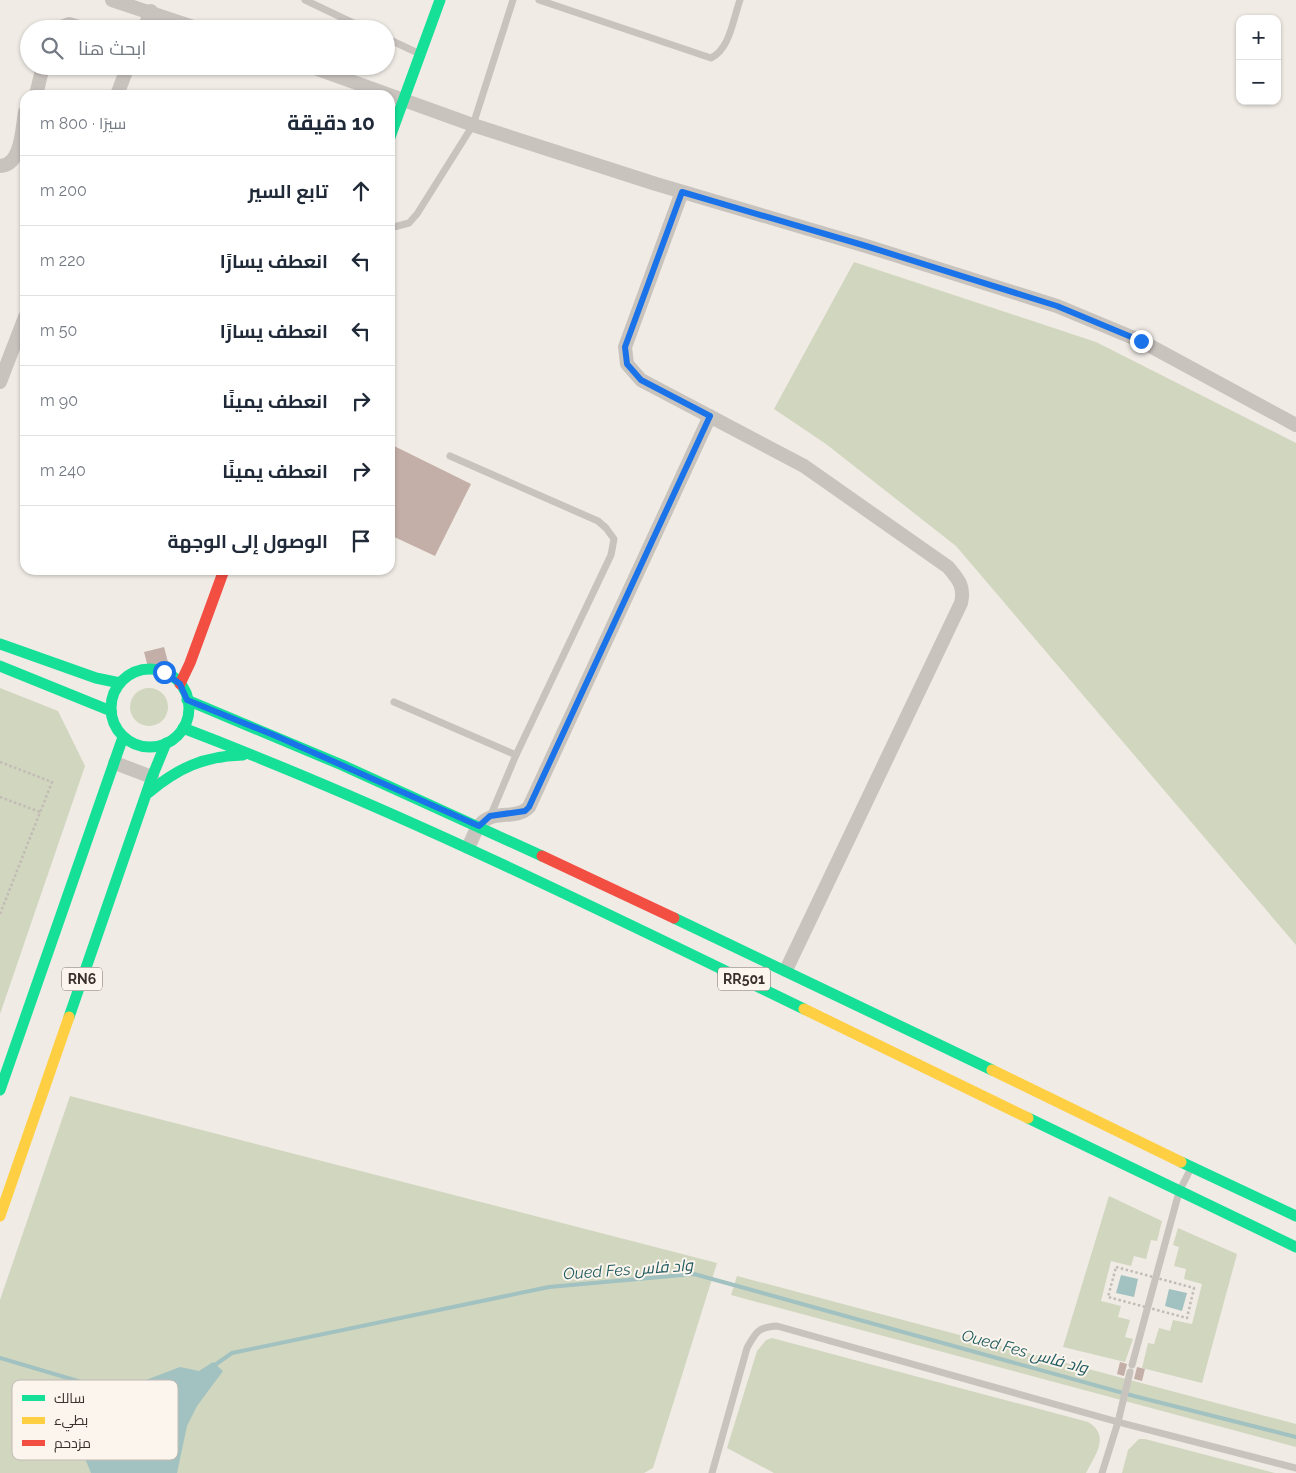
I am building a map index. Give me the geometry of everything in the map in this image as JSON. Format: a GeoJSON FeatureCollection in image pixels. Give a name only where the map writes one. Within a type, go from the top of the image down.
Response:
{"type":"FeatureCollection","features":[{"type":"Feature","properties":{"kind":"main road"},"geometry":{"type":"LineString","coordinates":[[395,124],[440,0]]}},
{"type":"Feature","properties":{"kind":"main road"},"geometry":{"type":"LineString","coordinates":[[180,684],[190,663],[222,575]]}},
{"type":"Feature","properties":{"kind":"main road"},"geometry":{"type":"LineString","coordinates":[[0,644],[75,672],[120,683]]}},
{"type":"Feature","properties":{"kind":"main road"},"geometry":{"type":"LineString","coordinates":[[0,666],[111,711]]}},
{"type":"Feature","properties":{"kind":"main road"},"geometry":{"type":"LineString","coordinates":[[166,743],[144,746],[124,737],[117,729],[111,711],[114,691],[120,683],[136,672],[155,670],[164,672],[180,684],[187,700],[188,714],[183,728]]}},
{"type":"Feature","properties":{"kind":"main road","name":"RR501"},"geometry":{"type":"LineString","coordinates":[[187,700],[484,821],[820,987],[1296,1216]]}},
{"type":"Feature","properties":{"kind":"main road","name":"RR501"},"geometry":{"type":"LineString","coordinates":[[183,728],[254,754],[468,848],[753,983],[1296,1248]]}},
{"type":"Feature","properties":{"kind":"main road","name":"RN6"},"geometry":{"type":"LineString","coordinates":[[0,1216],[152,777],[166,743],[183,728]]}},
{"type":"Feature","properties":{"kind":"main road","name":"RN6"},"geometry":{"type":"LineString","coordinates":[[0,1090],[124,737]]}},
{"type":"Feature","properties":{"kind":"main road"},"geometry":{"type":"LineString","coordinates":[[146,795],[171,773],[192,763],[217,755],[254,754]]}},
{"type":"Feature","properties":{"kind":"main road"},"geometry":{"type":"LineString","coordinates":[[812,1012],[820,987]]}},
{"type":"Feature","properties":{"kind":"street"},"geometry":{"type":"LineString","coordinates":[[112,0],[175,20]]}},
{"type":"Feature","properties":{"kind":"street"},"geometry":{"type":"LineString","coordinates":[[148,20],[151,11]]}},
{"type":"Feature","properties":{"kind":"street"},"geometry":{"type":"LineString","coordinates":[[37,90],[41,75]]}},
{"type":"Feature","properties":{"kind":"street"},"geometry":{"type":"LineString","coordinates":[[119,90],[125,75]]}},
{"type":"Feature","properties":{"kind":"street"},"geometry":{"type":"LineString","coordinates":[[335,75],[379,90]]}},
{"type":"Feature","properties":{"kind":"street"},"geometry":{"type":"LineString","coordinates":[[395,96],[473,125],[682,192],[866,246],[1057,306],[1141,341],[1296,425]]}},
{"type":"Feature","properties":{"kind":"street"},"geometry":{"type":"LineString","coordinates":[[0,166],[6,166],[12,160],[18,150],[20,139]]}},
{"type":"Feature","properties":{"kind":"street"},"geometry":{"type":"LineString","coordinates":[[682,192],[625,347],[627,364],[641,380],[804,466],[896,528],[948,567],[960,582],[964,592],[961,603],[786,970]]}},
{"type":"Feature","properties":{"kind":"street"},"geometry":{"type":"LineString","coordinates":[[0,382],[20,330]]}},
{"type":"Feature","properties":{"kind":"street"},"geometry":{"type":"LineString","coordinates":[[468,848],[484,821],[520,813],[529,807],[710,416]]}},
{"type":"Feature","properties":{"kind":"street"},"geometry":{"type":"LineString","coordinates":[[68,692],[75,672]]}},
{"type":"Feature","properties":{"kind":"street"},"geometry":{"type":"LineString","coordinates":[[216,740],[226,715]]}},
{"type":"Feature","properties":{"kind":"street"},"geometry":{"type":"LineString","coordinates":[[115,763],[152,777]]}},
{"type":"Feature","properties":{"kind":"street"},"geometry":{"type":"LineString","coordinates":[[753,983],[763,958]]}},
{"type":"Feature","properties":{"kind":"street"},"geometry":{"type":"LineString","coordinates":[[1154,1180],[1167,1155]]}},
{"type":"Feature","properties":{"kind":"lane"},"geometry":{"type":"LineString","coordinates":[[305,0],[347,20]]}},
{"type":"Feature","properties":{"kind":"lane"},"geometry":{"type":"LineString","coordinates":[[395,227],[409,223],[418,214],[473,125],[513,0]]}},
{"type":"Feature","properties":{"kind":"lane"},"geometry":{"type":"LineString","coordinates":[[539,0],[711,58],[722,50],[740,0]]}},
{"type":"Feature","properties":{"kind":"lane"},"geometry":{"type":"LineString","coordinates":[[395,42],[421,54]]}},
{"type":"Feature","properties":{"kind":"lane"},"geometry":{"type":"LineString","coordinates":[[450,456],[598,521],[614,539],[611,555],[484,821]]}},
{"type":"Feature","properties":{"kind":"lane"},"geometry":{"type":"LineString","coordinates":[[394,702],[516,755]]}},
{"type":"Feature","properties":{"kind":"lane"},"geometry":{"type":"LineString","coordinates":[[1102,1473],[1118,1422],[1179,1192],[1192,1166]]}},
{"type":"Feature","properties":{"kind":"lane"},"geometry":{"type":"LineString","coordinates":[[712,1473],[747,1348],[755,1334],[764,1327],[777,1326],[1118,1422],[1296,1468]]}},
{"type":"Feature","properties":{"kind":"path"},"geometry":{"type":"LineString","coordinates":[[0,762],[52,782],[0,914]]}},
{"type":"Feature","properties":{"kind":"path"},"geometry":{"type":"LineString","coordinates":[[0,797],[40,812]]}},
{"type":"Feature","properties":{"kind":"green space"},"geometry":{"type":"Polygon","coordinates":[[[854,262],[1096,342],[1296,443],[1296,945],[956,546],[826,444],[774,409],[854,262]]]}},
{"type":"Feature","properties":{"kind":"green space"},"geometry":{"type":"Polygon","coordinates":[[[0,688],[58,711],[85,766],[0,1014],[0,688]]]}},
{"type":"Feature","properties":{"kind":"green space"},"geometry":{"type":"Polygon","coordinates":[[[149,688],[162,694],[168,707],[162,720],[149,726],[136,720],[130,707],[136,694],[149,688]]]}},
{"type":"Feature","properties":{"kind":"green space"},"geometry":{"type":"Polygon","coordinates":[[[70,1096],[717,1263],[653,1468],[644,1473],[0,1473],[0,1300],[70,1096]]]}},
{"type":"Feature","properties":{"kind":"green space"},"geometry":{"type":"Polygon","coordinates":[[[1109,1196],[1162,1221],[1157,1241],[1151,1240],[1146,1259],[1134,1256],[1131,1266],[1111,1261],[1101,1301],[1121,1306],[1118,1317],[1130,1320],[1125,1337],[1133,1339],[1125,1362],[1063,1347],[1109,1196]]]}},
{"type":"Feature","properties":{"kind":"green space"},"geometry":{"type":"Polygon","coordinates":[[[1178,1228],[1237,1254],[1202,1383],[1142,1368],[1148,1343],[1154,1344],[1159,1328],[1170,1331],[1173,1320],[1192,1324],[1202,1284],[1184,1279],[1186,1269],[1174,1266],[1179,1247],[1173,1245],[1178,1228]]]}},
{"type":"Feature","properties":{"kind":"green space"},"geometry":{"type":"Polygon","coordinates":[[[737,1276],[1296,1424],[1296,1447],[731,1295],[737,1276]]]}},
{"type":"Feature","properties":{"kind":"green space"},"geometry":{"type":"Polygon","coordinates":[[[772,1338],[1088,1422],[1099,1433],[1100,1440],[1097,1453],[1086,1473],[774,1473],[727,1448],[757,1351],[766,1340],[772,1338]]]}},
{"type":"Feature","properties":{"kind":"green space"},"geometry":{"type":"Polygon","coordinates":[[[1139,1439],[1275,1473],[1122,1473],[1128,1450],[1139,1439]]]}},
{"type":"Feature","properties":{"kind":"water"},"geometry":{"type":"Polygon","coordinates":[[[1121,1275],[1138,1279],[1134,1297],[1116,1293],[1121,1275]]]}},
{"type":"Feature","properties":{"kind":"water"},"geometry":{"type":"Polygon","coordinates":[[[1169,1289],[1187,1293],[1182,1311],[1165,1306],[1169,1289]]]}},
{"type":"Feature","properties":{"kind":"water"},"geometry":{"type":"Polygon","coordinates":[[[213,1362],[223,1371],[197,1406],[187,1426],[177,1473],[91,1473],[86,1460],[178,1460],[178,1380],[146,1380],[180,1367],[199,1371],[213,1362]]]}},
{"type":"Feature","properties":{"kind":"building"},"geometry":{"type":"Polygon","coordinates":[[[395,446],[471,484],[435,556],[395,537],[395,446]]]}},
{"type":"Feature","properties":{"kind":"building"},"geometry":{"type":"Polygon","coordinates":[[[164,647],[168,662],[148,667],[144,652],[164,647]]]}},
{"type":"Feature","properties":{"kind":"building"},"geometry":{"type":"Polygon","coordinates":[[[1120,1362],[1127,1364],[1124,1376],[1117,1374],[1120,1362]]]}},
{"type":"Feature","properties":{"kind":"building"},"geometry":{"type":"Polygon","coordinates":[[[1137,1367],[1145,1369],[1142,1381],[1134,1379],[1137,1367]]]}},
{"type":"Feature","properties":{"kind":"waterway","name":"Oued Fes واد فاس"},"geometry":{"type":"LineString","coordinates":[[212,1367],[232,1353],[549,1287],[694,1274],[1134,1396],[1296,1437]]}},
{"type":"Feature","properties":{"kind":"waterway","name":"Oued Fes واد فاس"},"geometry":{"type":"LineString","coordinates":[[0,1358],[74,1380]]}},
{"type":"Feature","properties":{"kind":"traffic: fast"},"geometry":{"type":"LineString","coordinates":[[395,123],[440,0]]}},
{"type":"Feature","properties":{"kind":"traffic: fast"},"geometry":{"type":"LineString","coordinates":[[0,644],[96,678],[120,683]]}},
{"type":"Feature","properties":{"kind":"traffic: fast"},"geometry":{"type":"LineString","coordinates":[[0,666],[111,711]]}},
{"type":"Feature","properties":{"kind":"traffic: fast"},"geometry":{"type":"LineString","coordinates":[[150,669],[165,672],[177,681],[186,693],[189,708],[186,723],[177,735],[165,744],[150,747],[135,744],[123,735],[114,723],[111,708],[114,693],[123,681],[135,672],[150,669]]}},
{"type":"Feature","properties":{"kind":"traffic: fast"},"geometry":{"type":"LineString","coordinates":[[187,700],[342,765],[542,856]]}},
{"type":"Feature","properties":{"kind":"traffic: fast"},"geometry":{"type":"LineString","coordinates":[[183,728],[262,759],[419,826],[574,898],[804,1009]]}},
{"type":"Feature","properties":{"kind":"traffic: fast"},"geometry":{"type":"LineString","coordinates":[[0,1090],[123,737]]}},
{"type":"Feature","properties":{"kind":"traffic: fast"},"geometry":{"type":"LineString","coordinates":[[69,1017],[152,777],[166,743]]}},
{"type":"Feature","properties":{"kind":"traffic: fast"},"geometry":{"type":"LineString","coordinates":[[148,793],[159,784],[192,765],[216,758],[243,755]]}},
{"type":"Feature","properties":{"kind":"traffic: fast"},"geometry":{"type":"LineString","coordinates":[[674,918],[992,1070]]}},
{"type":"Feature","properties":{"kind":"traffic: fast"},"geometry":{"type":"LineString","coordinates":[[1028,1118],[1296,1247]]}},
{"type":"Feature","properties":{"kind":"traffic: fast"},"geometry":{"type":"LineString","coordinates":[[1181,1162],[1296,1216]]}},
{"type":"Feature","properties":{"kind":"traffic: slow"},"geometry":{"type":"LineString","coordinates":[[804,1009],[1028,1118]]}},
{"type":"Feature","properties":{"kind":"traffic: slow"},"geometry":{"type":"LineString","coordinates":[[0,1216],[69,1017]]}},
{"type":"Feature","properties":{"kind":"traffic: slow"},"geometry":{"type":"LineString","coordinates":[[992,1070],[1181,1162]]}},
{"type":"Feature","properties":{"kind":"traffic: jam"},"geometry":{"type":"LineString","coordinates":[[180,684],[190,663],[222,575]]}},
{"type":"Feature","properties":{"kind":"traffic: jam"},"geometry":{"type":"LineString","coordinates":[[542,856],[674,918]]}},
{"type":"Feature","properties":{"kind":"route"},"geometry":{"type":"LineString","coordinates":[[164,672],[180,684],[187,700],[276,736],[479,826],[490,816],[525,811],[529,807],[710,416],[641,380],[627,364],[625,347],[682,192],[866,246],[1057,306],[1141,341]]}}]}
